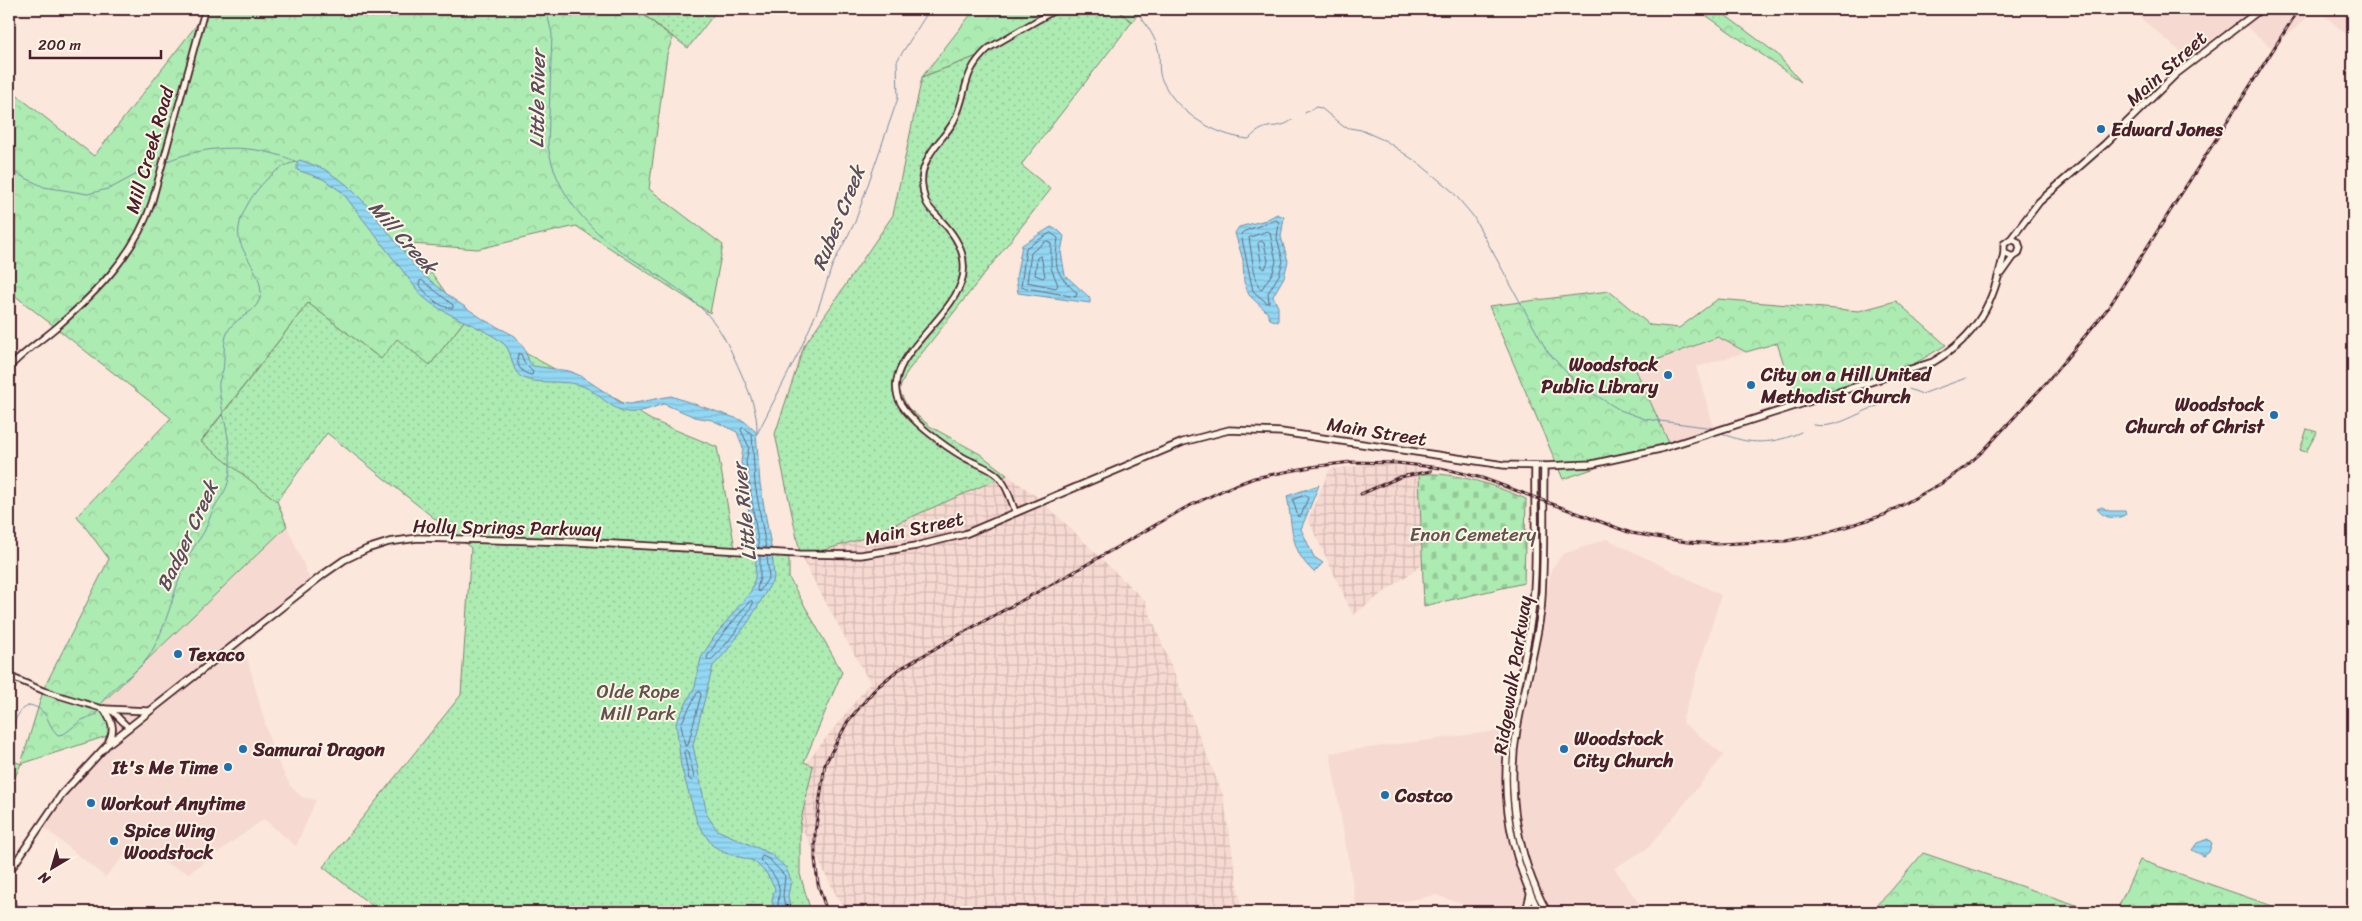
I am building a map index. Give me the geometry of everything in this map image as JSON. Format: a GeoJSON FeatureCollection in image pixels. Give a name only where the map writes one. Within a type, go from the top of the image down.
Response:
{"type":"FeatureCollection","features":[{"type":"Feature","properties":{"kind":"main road","name":"Main Street"},"geometry":{"type":"LineString","coordinates":[[1999,279],[2004,244],[2011,239],[2028,216],[2050,192],[2112,137],[2176,74],[2262,9]]}},
{"type":"Feature","properties":{"kind":"main road","name":"Main Street"},"geometry":{"type":"LineString","coordinates":[[714,549],[860,555],[916,546],[965,534],[1183,442],[1229,430],[1281,432],[1482,462],[1535,466],[1592,464],[1635,455],[1924,366],[1947,354],[1969,335],[1984,314],[1999,279],[2014,256],[2019,252],[2019,237],[2028,216]]}},
{"type":"Feature","properties":{"kind":"main road"},"geometry":{"type":"LineString","coordinates":[[2011,239],[2017,241],[2020,246]]}},
{"type":"Feature","properties":{"kind":"main road"},"geometry":{"type":"LineString","coordinates":[[2004,253],[2014,256]]}},
{"type":"Feature","properties":{"kind":"main road","name":"Ridgewalk Parkway"},"geometry":{"type":"LineString","coordinates":[[1535,466],[1532,608],[1511,727],[1506,770],[1507,805],[1512,839],[1530,893],[1539,912]]}},
{"type":"Feature","properties":{"kind":"main road","name":"Ridgewalk Parkway"},"geometry":{"type":"LineString","coordinates":[[1544,466],[1541,609],[1517,728],[1513,784],[1520,841],[1534,883],[1547,912]]}},
{"type":"Feature","properties":{"kind":"main road","name":"Holly Springs Parkway"},"geometry":{"type":"LineString","coordinates":[[9,872],[54,803],[73,779],[108,744],[324,574],[353,555],[379,545],[418,538],[473,538],[714,549]]}},
{"type":"Feature","properties":{"kind":"main road"},"geometry":{"type":"LineString","coordinates":[[104,709],[148,711]]}},
{"type":"Feature","properties":{"kind":"main road"},"geometry":{"type":"LineString","coordinates":[[104,709],[113,723],[112,735],[108,744]]}},
{"type":"Feature","properties":{"kind":"main road"},"geometry":{"type":"LineString","coordinates":[[1526,912],[1530,893]]}},
{"type":"Feature","properties":{"kind":"street","name":"Mill Creek Road"},"geometry":{"type":"LineString","coordinates":[[9,368],[77,308],[110,274],[129,250],[146,219],[205,9]]}},
{"type":"Feature","properties":{"kind":"street"},"geometry":{"type":"LineString","coordinates":[[1016,513],[1004,484],[994,472],[957,453],[904,411],[897,397],[896,380],[902,365],[955,299],[963,275],[964,257],[959,243],[952,231],[927,204],[922,182],[924,165],[955,119],[967,75],[980,56],[989,48],[1057,9]]}},
{"type":"Feature","properties":{"kind":"street"},"geometry":{"type":"LineString","coordinates":[[9,676],[44,692],[104,709],[117,716],[128,727]]}},
{"type":"Feature","properties":{"kind":"shaded area"},"geometry":{"type":"Polygon","coordinates":[[[2130,9],[2317,9],[2272,48],[2239,20],[2189,56],[2181,52],[2130,9]]]}},
{"type":"Feature","properties":{"kind":"shaded area"},"geometry":{"type":"Polygon","coordinates":[[[2317,9],[2353,9],[2353,40],[2317,9]]]}},
{"type":"Feature","properties":{"kind":"shaded area"},"geometry":{"type":"Polygon","coordinates":[[[1718,337],[1746,352],[1696,367],[1714,428],[1669,443],[1635,368],[1718,337]]]}},
{"type":"Feature","properties":{"kind":"shaded area"},"geometry":{"type":"Polygon","coordinates":[[[1375,464],[1422,468],[1419,474],[1423,564],[1353,615],[1308,519],[1330,469],[1375,464]]]}},
{"type":"Feature","properties":{"kind":"shaded area"},"geometry":{"type":"Polygon","coordinates":[[[1007,475],[1040,499],[1145,601],[1223,795],[1242,912],[845,912],[783,792],[870,683],[801,557],[861,539],[1007,475]]]}},
{"type":"Feature","properties":{"kind":"shaded area"},"geometry":{"type":"Polygon","coordinates":[[[287,526],[310,580],[237,639],[246,654],[273,753],[291,787],[302,797],[316,800],[296,846],[264,819],[189,873],[130,849],[105,877],[40,824],[114,738],[101,705],[287,526]]]}},
{"type":"Feature","properties":{"kind":"shaded area"},"geometry":{"type":"Polygon","coordinates":[[[1607,539],[1721,595],[1682,722],[1724,755],[1648,848],[1614,868],[1645,912],[1530,912],[1526,906],[1514,912],[1474,912],[1460,903],[1436,895],[1357,910],[1330,753],[1521,728],[1534,675],[1551,569],[1563,554],[1607,539]]]}},
{"type":"Feature","properties":{"kind":"green space"},"geometry":{"type":"Polygon","coordinates":[[[209,9],[636,9],[673,38],[667,54],[649,189],[723,245],[710,313],[576,226],[478,249],[411,244],[465,320],[430,365],[381,359],[308,303],[201,441],[277,501],[287,526],[101,704],[113,734],[21,764],[44,688],[109,559],[77,516],[171,418],[9,291],[9,89],[94,156],[209,9]]]}},
{"type":"Feature","properties":{"kind":"green space"},"geometry":{"type":"Polygon","coordinates":[[[636,9],[718,9],[688,48],[636,9]]]}},
{"type":"Feature","properties":{"kind":"green space"},"geometry":{"type":"Polygon","coordinates":[[[975,9],[1053,9],[983,54],[922,77],[975,9]]]}},
{"type":"Feature","properties":{"kind":"green space"},"geometry":{"type":"Polygon","coordinates":[[[1053,9],[1116,9],[1132,22],[1021,165],[1051,189],[907,372],[899,390],[908,408],[931,427],[980,454],[1007,475],[861,539],[801,557],[775,434],[804,346],[893,215],[922,77],[983,54],[1053,9]]]}},
{"type":"Feature","properties":{"kind":"green space"},"geometry":{"type":"Polygon","coordinates":[[[1116,9],[1142,9],[1132,22],[1116,9]]]}},
{"type":"Feature","properties":{"kind":"green space"},"geometry":{"type":"Polygon","coordinates":[[[1697,9],[1717,9],[1777,54],[1801,82],[1697,9]]]}},
{"type":"Feature","properties":{"kind":"green space"},"geometry":{"type":"Polygon","coordinates":[[[1609,291],[1650,325],[1679,328],[1718,299],[1859,311],[1896,301],[1946,345],[1897,374],[1797,405],[1777,343],[1746,352],[1718,337],[1635,368],[1669,443],[1563,479],[1489,306],[1609,291]]]}},
{"type":"Feature","properties":{"kind":"green space","name":"Olde Rope Mill Park"},"geometry":{"type":"Polygon","coordinates":[[[308,303],[381,359],[397,339],[430,365],[465,320],[560,372],[572,372],[651,420],[717,447],[736,554],[789,557],[789,578],[842,672],[804,762],[813,766],[800,825],[800,874],[811,912],[380,912],[323,867],[461,695],[471,548],[457,537],[439,536],[444,526],[327,433],[277,501],[201,442],[308,303]]]}},
{"type":"Feature","properties":{"kind":"green space"},"geometry":{"type":"Polygon","coordinates":[[[2307,429],[2317,432],[2306,452],[2300,450],[2307,429]]]}},
{"type":"Feature","properties":{"kind":"green space","name":"Enon Cemetery"},"geometry":{"type":"Polygon","coordinates":[[[1419,474],[1447,475],[1474,480],[1526,499],[1524,583],[1424,606],[1419,474]]]}},
{"type":"Feature","properties":{"kind":"green space"},"geometry":{"type":"Polygon","coordinates":[[[9,759],[21,764],[9,790],[9,759]]]}},
{"type":"Feature","properties":{"kind":"green space"},"geometry":{"type":"Polygon","coordinates":[[[1923,853],[2097,912],[1869,912],[1889,893],[1923,853]]]}},
{"type":"Feature","properties":{"kind":"green space"},"geometry":{"type":"Polygon","coordinates":[[[2140,860],[2281,909],[2289,912],[2116,912],[2140,860]]]}},
{"type":"Feature","properties":{"kind":"water"},"geometry":{"type":"Polygon","coordinates":[[[300,160],[324,169],[346,184],[364,202],[420,272],[453,299],[486,321],[515,336],[523,346],[533,366],[569,371],[581,376],[621,403],[630,404],[671,396],[744,421],[756,432],[760,484],[772,552],[774,578],[749,621],[713,666],[693,745],[707,815],[717,830],[771,854],[786,868],[791,880],[788,896],[791,912],[774,912],[772,900],[775,888],[767,874],[754,861],[725,853],[712,845],[697,822],[681,766],[676,723],[695,686],[701,658],[714,637],[751,591],[755,578],[756,558],[741,462],[743,448],[737,432],[712,420],[695,417],[664,404],[641,411],[627,412],[615,408],[590,390],[577,384],[534,381],[521,377],[515,370],[504,344],[485,331],[431,304],[422,296],[342,192],[323,179],[297,170],[297,162],[300,160]]]}},
{"type":"Feature","properties":{"kind":"water"},"geometry":{"type":"Polygon","coordinates":[[[1277,214],[1284,217],[1281,237],[1288,261],[1284,277],[1273,296],[1278,307],[1278,322],[1270,319],[1267,312],[1249,295],[1244,282],[1243,260],[1235,233],[1239,227],[1266,220],[1277,214]]]}},
{"type":"Feature","properties":{"kind":"water"},"geometry":{"type":"Polygon","coordinates":[[[1051,227],[1064,236],[1061,252],[1065,275],[1090,298],[1090,303],[1018,293],[1016,278],[1022,245],[1051,227]]]}},
{"type":"Feature","properties":{"kind":"water"},"geometry":{"type":"Polygon","coordinates":[[[1319,485],[1301,529],[1314,557],[1323,563],[1314,572],[1306,564],[1296,546],[1287,496],[1319,485]]]}},
{"type":"Feature","properties":{"kind":"water"},"geometry":{"type":"Polygon","coordinates":[[[2102,507],[2109,511],[2125,511],[2126,514],[2110,518],[2103,515],[2097,509],[2102,507]]]}},
{"type":"Feature","properties":{"kind":"water"},"geometry":{"type":"Polygon","coordinates":[[[2208,839],[2212,843],[2209,852],[2204,856],[2192,850],[2197,843],[2208,839]]]}},
{"type":"Feature","properties":{"kind":"waterway","name":"Little River"},"geometry":{"type":"LineString","coordinates":[[546,9],[552,34],[548,145],[558,180],[578,212],[604,238],[681,291],[713,321],[727,342],[747,387],[754,409],[757,432]]}},
{"type":"Feature","properties":{"kind":"waterway","name":"Rubes Creek"},"geometry":{"type":"LineString","coordinates":[[757,434],[800,350],[818,309],[832,266],[855,222],[898,98],[897,61],[930,9]]}},
{"type":"Feature","properties":{"kind":"waterway"},"geometry":{"type":"LineString","coordinates":[[1135,9],[1155,41],[1159,53],[1161,77],[1168,92],[1187,112],[1198,120],[1223,133],[1249,139],[1261,129],[1281,125],[1292,120]]}},
{"type":"Feature","properties":{"kind":"waterway"},"geometry":{"type":"LineString","coordinates":[[1305,113],[1316,107],[1321,108],[1344,127],[1361,130],[1386,141],[1421,165],[1452,191],[1473,216],[1547,351],[1577,384],[1620,410],[1645,419],[1713,428]]}},
{"type":"Feature","properties":{"kind":"waterway","name":"Mill Creek"},"geometry":{"type":"LineString","coordinates":[[165,162],[197,152],[231,148],[265,151],[297,162]]}},
{"type":"Feature","properties":{"kind":"waterway","name":"Badger Creek"},"geometry":{"type":"LineString","coordinates":[[101,704],[111,691],[138,669],[149,656],[161,633],[186,561],[204,532],[213,511],[227,487],[230,454],[219,386],[224,366],[225,340],[233,325],[257,304],[261,290],[257,275],[241,245],[239,227],[242,215],[256,191],[276,171],[297,162]]}},
{"type":"Feature","properties":{"kind":"waterway","name":"Mill Creek"},"geometry":{"type":"LineString","coordinates":[[9,170],[44,187],[88,194],[111,188],[159,165]]}},
{"type":"Feature","properties":{"kind":"waterway"},"geometry":{"type":"LineString","coordinates":[[1909,389],[1922,394],[1966,378]]}},
{"type":"Feature","properties":{"kind":"waterway"},"geometry":{"type":"LineString","coordinates":[[1813,425],[1831,425],[1874,407],[1900,399],[1902,393]]}},
{"type":"Feature","properties":{"kind":"waterway"},"geometry":{"type":"LineString","coordinates":[[1722,433],[1742,440],[1762,442],[1781,439],[1801,432]]}},
{"type":"Feature","properties":{"kind":"waterway","name":"Badger Creek"},"geometry":{"type":"LineString","coordinates":[[9,745],[17,717],[24,708],[30,705],[45,714],[58,735],[64,734],[82,720],[97,714],[98,711]]}},
{"type":"Feature","properties":{"kind":"waterway"},"geometry":{"type":"LineString","coordinates":[[10,889],[20,912]]}},
{"type":"Feature","properties":{"kind":"railway"},"geometry":{"type":"LineString","coordinates":[[827,912],[818,884],[815,859],[815,833],[825,764],[848,721],[876,688],[898,670],[962,633],[1065,577],[1185,508],[1228,488],[1254,478],[1311,467],[1351,462],[1397,463],[1441,468],[1482,478],[1631,533],[1687,542],[1717,544],[1786,541],[1822,534],[1884,515],[1942,483],[1964,468],[1983,451],[2046,383],[2109,307],[2299,9]]}},
{"type":"Feature","properties":{"kind":"railway"},"geometry":{"type":"LineString","coordinates":[[1361,494],[1400,477],[1431,471]]}},
{"type":"Feature","properties":{"kind":"place","name":"Edward Jones"},"geometry":{"type":"Point","coordinates":[2101,129]}},
{"type":"Feature","properties":{"kind":"place","name":"Woodstock Public Library"},"geometry":{"type":"Point","coordinates":[1668,375]}},
{"type":"Feature","properties":{"kind":"place","name":"City on a Hill United Methodist Church"},"geometry":{"type":"Point","coordinates":[1751,385]}},
{"type":"Feature","properties":{"kind":"place","name":"Woodstock Church of Christ"},"geometry":{"type":"Point","coordinates":[2274,415]}},
{"type":"Feature","properties":{"kind":"place","name":"Texaco"},"geometry":{"type":"Point","coordinates":[178,654]}},
{"type":"Feature","properties":{"kind":"place","name":"Samurai Dragon"},"geometry":{"type":"Point","coordinates":[243,749]}},
{"type":"Feature","properties":{"kind":"place","name":"Woodstock City Church"},"geometry":{"type":"Point","coordinates":[1564,749]}},
{"type":"Feature","properties":{"kind":"place","name":"It's Me Time"},"geometry":{"type":"Point","coordinates":[228,767]}},
{"type":"Feature","properties":{"kind":"place","name":"Costco"},"geometry":{"type":"Point","coordinates":[1385,795]}},
{"type":"Feature","properties":{"kind":"place","name":"Workout Anytime"},"geometry":{"type":"Point","coordinates":[91,803]}},
{"type":"Feature","properties":{"kind":"place","name":"Spice Wing Woodstock"},"geometry":{"type":"Point","coordinates":[114,841]}}]}
